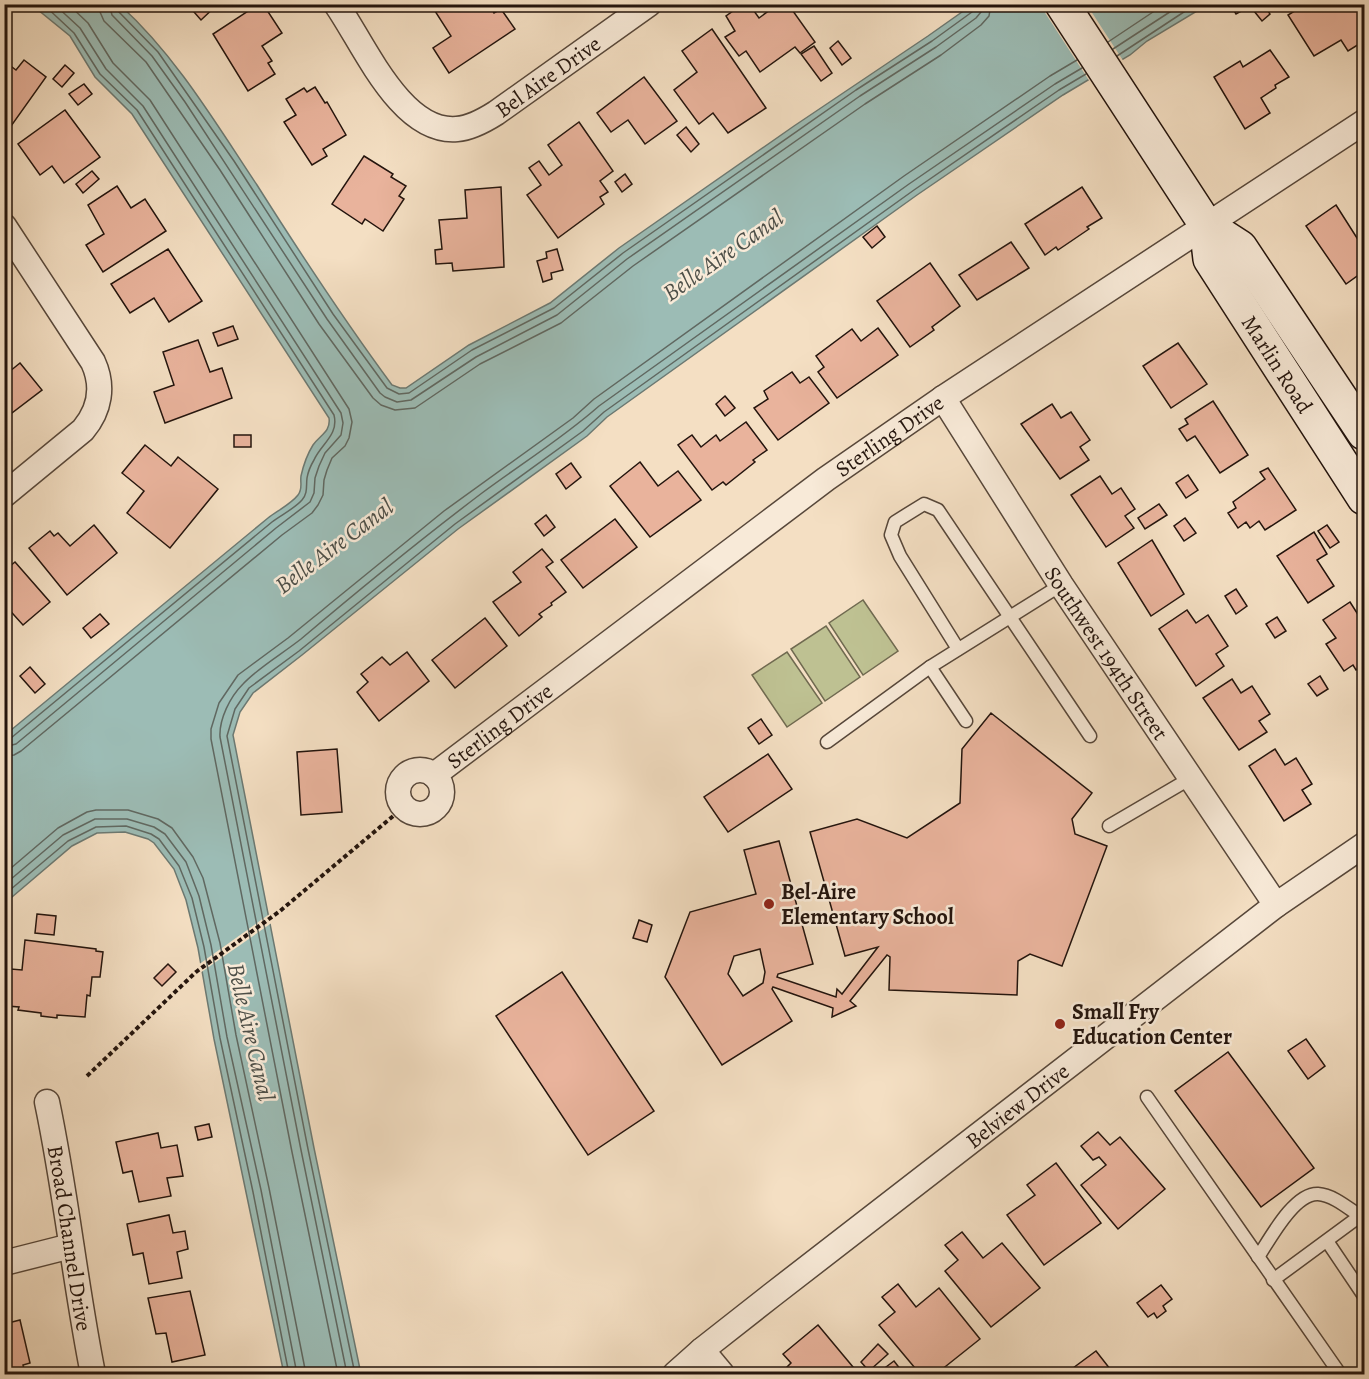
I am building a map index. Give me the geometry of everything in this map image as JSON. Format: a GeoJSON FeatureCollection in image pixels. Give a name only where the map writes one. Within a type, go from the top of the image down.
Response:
{"type":"FeatureCollection","features":[{"type":"Feature","properties":{"kind":"street","name":"Bel Aire Drive"},"geometry":{"type":"LineString","coordinates":[[336,4],[402,103],[421,120],[440,128],[464,128],[491,117],[649,4]]}},
{"type":"Feature","properties":{"kind":"street","name":"Marlin Road"},"geometry":{"type":"LineString","coordinates":[[1062,4],[1206,225],[1240,247],[1365,433]]}},
{"type":"Feature","properties":{"kind":"street","name":"Sterling Drive"},"geometry":{"type":"LineString","coordinates":[[434,775],[807,493],[943,398],[1365,122]]}},
{"type":"Feature","properties":{"kind":"street","name":"Marlin Road"},"geometry":{"type":"LineString","coordinates":[[1206,225],[1210,259],[1365,498]]}},
{"type":"Feature","properties":{"kind":"street"},"geometry":{"type":"LineString","coordinates":[[4,226],[93,362],[100,384],[98,405],[92,419],[78,436],[4,495]]}},
{"type":"Feature","properties":{"kind":"street","name":"Southwest 194th Street"},"geometry":{"type":"LineString","coordinates":[[943,398],[1061,585],[1276,905]]}},
{"type":"Feature","properties":{"kind":"street","name":"Sterling Drive"},"geometry":{"type":"LineString","coordinates":[[421,770],[434,775],[442,787],[440,801],[436,807],[424,814],[417,814],[404,807],[398,794],[401,779],[406,774],[421,770]]}},
{"type":"Feature","properties":{"kind":"street","name":"Belview Drive"},"geometry":{"type":"LineString","coordinates":[[675,1374],[702,1350],[1276,905],[1365,845]]}},
{"type":"Feature","properties":{"kind":"street","name":"Broad Channel Drive"},"geometry":{"type":"LineString","coordinates":[[47,1102],[59,1158],[70,1246],[93,1374]]}},
{"type":"Feature","properties":{"kind":"street"},"geometry":{"type":"LineString","coordinates":[[4,1263],[70,1246]]}},
{"type":"Feature","properties":{"kind":"street"},"geometry":{"type":"LineString","coordinates":[[702,1350],[722,1374]]}},
{"type":"Feature","properties":{"kind":"lane"},"geometry":{"type":"LineString","coordinates":[[958,649],[900,555],[891,535],[895,522],[924,504],[938,510],[1090,736]]}},
{"type":"Feature","properties":{"kind":"lane"},"geometry":{"type":"LineString","coordinates":[[827,742],[930,667],[1008,616],[1061,585]]}},
{"type":"Feature","properties":{"kind":"lane"},"geometry":{"type":"LineString","coordinates":[[930,667],[966,722]]}},
{"type":"Feature","properties":{"kind":"lane"},"geometry":{"type":"LineString","coordinates":[[1109,826],[1191,778]]}},
{"type":"Feature","properties":{"kind":"lane"},"geometry":{"type":"LineString","coordinates":[[1147,1097],[1340,1374]]}},
{"type":"Feature","properties":{"kind":"lane"},"geometry":{"type":"LineString","coordinates":[[1258,1257],[1286,1216],[1302,1198],[1318,1194],[1335,1199],[1362,1214],[1273,1280]]}},
{"type":"Feature","properties":{"kind":"lane"},"geometry":{"type":"LineString","coordinates":[[1327,1241],[1365,1296]]}},
{"type":"Feature","properties":{"kind":"path"},"geometry":{"type":"LineString","coordinates":[[87,1077],[196,972],[280,911],[404,807]]}},
{"type":"Feature","properties":{"kind":"green space"},"geometry":{"type":"Polygon","coordinates":[[[863,600],[898,651],[863,675],[829,623],[863,600]]]}},
{"type":"Feature","properties":{"kind":"green space"},"geometry":{"type":"Polygon","coordinates":[[[826,626],[860,677],[825,701],[791,649],[826,626]]]}},
{"type":"Feature","properties":{"kind":"green space"},"geometry":{"type":"Polygon","coordinates":[[[787,652],[822,703],[787,727],[752,675],[787,652]]]}},
{"type":"Feature","properties":{"kind":"water","name":"Belle Aire Canal"},"geometry":{"type":"Polygon","coordinates":[[[32,5],[120,5],[140,25],[194,90],[323,286],[392,385],[406,388],[469,345],[550,303],[619,248],[972,5],[1207,5],[1063,95],[917,195],[607,417],[587,436],[458,529],[253,693],[240,712],[233,735],[361,1374],[284,1374],[214,1039],[198,948],[186,900],[174,869],[154,843],[148,839],[125,832],[97,833],[72,846],[5,903],[5,735],[295,498],[300,490],[301,476],[309,452],[327,430],[329,423],[329,418],[132,114],[95,77],[70,36],[32,5]]]}},
{"type":"Feature","properties":{"kind":"pier"},"geometry":{"type":"Polygon","coordinates":[[[1040,5],[1087,5],[1124,62],[1090,82],[1040,5]]]}},
{"type":"Feature","properties":{"kind":"pier"},"geometry":{"type":"Polygon","coordinates":[[[271,913],[273,922],[200,973],[198,965],[271,913]]]}},
{"type":"Feature","properties":{"kind":"building"},"geometry":{"type":"Polygon","coordinates":[[[187,4],[218,4],[201,20],[187,4]]]}},
{"type":"Feature","properties":{"kind":"building"},"geometry":{"type":"Polygon","coordinates":[[[259,4],[263,4],[282,33],[262,46],[272,61],[268,63],[275,74],[248,91],[213,34],[259,4]]]}},
{"type":"Feature","properties":{"kind":"building"},"geometry":{"type":"Polygon","coordinates":[[[438,4],[472,4],[476,10],[489,4],[494,13],[501,9],[515,29],[449,73],[433,48],[451,36],[433,8],[438,4]]]}},
{"type":"Feature","properties":{"kind":"building"},"geometry":{"type":"Polygon","coordinates":[[[743,4],[749,4],[759,18],[778,4],[788,4],[815,42],[800,53],[795,47],[760,72],[746,51],[739,56],[725,37],[735,31],[726,16],[743,4]]]}},
{"type":"Feature","properties":{"kind":"building"},"geometry":{"type":"Polygon","coordinates":[[[1230,4],[1251,4],[1252,5],[1236,14],[1230,4]]]}},
{"type":"Feature","properties":{"kind":"building"},"geometry":{"type":"Polygon","coordinates":[[[1262,4],[1270,14],[1262,21],[1254,11],[1262,4]]]}},
{"type":"Feature","properties":{"kind":"building"},"geometry":{"type":"Polygon","coordinates":[[[1306,4],[1357,4],[1364,16],[1364,41],[1348,51],[1341,40],[1314,56],[1288,15],[1306,4]]]}},
{"type":"Feature","properties":{"kind":"building"},"geometry":{"type":"Polygon","coordinates":[[[712,29],[766,108],[728,133],[713,113],[699,124],[674,90],[697,72],[682,51],[712,29]]]}},
{"type":"Feature","properties":{"kind":"building"},"geometry":{"type":"Polygon","coordinates":[[[838,41],[851,58],[842,65],[830,48],[838,41]]]}},
{"type":"Feature","properties":{"kind":"building"},"geometry":{"type":"Polygon","coordinates":[[[814,46],[832,73],[821,81],[801,54],[814,46]]]}},
{"type":"Feature","properties":{"kind":"building"},"geometry":{"type":"Polygon","coordinates":[[[1270,50],[1289,77],[1275,85],[1276,88],[1261,98],[1270,113],[1245,129],[1214,77],[1240,61],[1243,67],[1270,50]]]}},
{"type":"Feature","properties":{"kind":"building"},"geometry":{"type":"Polygon","coordinates":[[[24,60],[46,77],[4,136],[4,61],[16,70],[24,60]]]}},
{"type":"Feature","properties":{"kind":"building"},"geometry":{"type":"Polygon","coordinates":[[[65,65],[74,73],[62,87],[53,79],[65,65]]]}},
{"type":"Feature","properties":{"kind":"building"},"geometry":{"type":"Polygon","coordinates":[[[644,77],[677,121],[645,144],[628,120],[611,132],[597,113],[644,77]]]}},
{"type":"Feature","properties":{"kind":"building"},"geometry":{"type":"Polygon","coordinates":[[[84,84],[92,94],[78,105],[69,94],[84,84]]]}},
{"type":"Feature","properties":{"kind":"building"},"geometry":{"type":"Polygon","coordinates":[[[315,87],[325,103],[327,102],[346,135],[323,149],[327,156],[312,165],[284,122],[296,115],[286,99],[304,88],[307,92],[315,87]]]}},
{"type":"Feature","properties":{"kind":"building"},"geometry":{"type":"Polygon","coordinates":[[[65,110],[100,157],[64,183],[52,166],[40,175],[18,144],[65,110]]]}},
{"type":"Feature","properties":{"kind":"building"},"geometry":{"type":"Polygon","coordinates":[[[579,122],[613,171],[600,181],[608,192],[600,197],[604,204],[558,238],[527,195],[541,185],[529,168],[539,161],[549,175],[562,165],[548,145],[579,122]]]}},
{"type":"Feature","properties":{"kind":"building"},"geometry":{"type":"Polygon","coordinates":[[[686,127],[699,144],[691,152],[677,135],[686,127]]]}},
{"type":"Feature","properties":{"kind":"building"},"geometry":{"type":"Polygon","coordinates":[[[364,156],[393,174],[391,177],[406,186],[399,196],[404,199],[383,231],[365,219],[362,224],[332,204],[364,156]]]}},
{"type":"Feature","properties":{"kind":"building"},"geometry":{"type":"Polygon","coordinates":[[[92,171],[99,179],[83,193],[76,184],[92,171]]]}},
{"type":"Feature","properties":{"kind":"building"},"geometry":{"type":"Polygon","coordinates":[[[625,174],[632,184],[622,192],[615,182],[625,174]]]}},
{"type":"Feature","properties":{"kind":"building"},"geometry":{"type":"Polygon","coordinates":[[[117,186],[131,208],[145,199],[166,231],[103,272],[86,245],[104,234],[88,205],[117,186]]]}},
{"type":"Feature","properties":{"kind":"building"},"geometry":{"type":"Polygon","coordinates":[[[501,187],[504,267],[453,271],[452,263],[436,264],[435,250],[442,249],[439,220],[467,218],[465,190],[501,187]]]}},
{"type":"Feature","properties":{"kind":"building"},"geometry":{"type":"Polygon","coordinates":[[[1082,187],[1102,218],[1058,250],[1056,247],[1045,255],[1025,224],[1082,187]]]}},
{"type":"Feature","properties":{"kind":"building"},"geometry":{"type":"Polygon","coordinates":[[[1336,205],[1364,249],[1364,271],[1346,284],[1306,226],[1336,205]]]}},
{"type":"Feature","properties":{"kind":"building"},"geometry":{"type":"Polygon","coordinates":[[[877,226],[885,237],[872,248],[863,237],[877,226]]]}},
{"type":"Feature","properties":{"kind":"building"},"geometry":{"type":"Polygon","coordinates":[[[1011,242],[1029,268],[977,300],[959,275],[1011,242]]]}},
{"type":"Feature","properties":{"kind":"building"},"geometry":{"type":"Polygon","coordinates":[[[168,249],[202,301],[169,322],[154,298],[130,313],[111,284],[168,249]]]}},
{"type":"Feature","properties":{"kind":"building"},"geometry":{"type":"Polygon","coordinates":[[[557,249],[563,270],[551,273],[552,279],[543,282],[537,261],[547,258],[546,252],[557,249]]]}},
{"type":"Feature","properties":{"kind":"building"},"geometry":{"type":"Polygon","coordinates":[[[930,263],[960,306],[932,327],[934,330],[910,347],[877,301],[930,263]]]}},
{"type":"Feature","properties":{"kind":"building"},"geometry":{"type":"Polygon","coordinates":[[[233,326],[238,339],[218,346],[213,333],[233,326]]]}},
{"type":"Feature","properties":{"kind":"building"},"geometry":{"type":"Polygon","coordinates":[[[878,328],[898,355],[837,398],[818,372],[824,367],[816,356],[852,329],[861,341],[878,328]]]}},
{"type":"Feature","properties":{"kind":"building"},"geometry":{"type":"Polygon","coordinates":[[[198,340],[210,372],[222,368],[232,398],[165,423],[154,392],[174,385],[163,352],[198,340]]]}},
{"type":"Feature","properties":{"kind":"building"},"geometry":{"type":"Polygon","coordinates":[[[1178,343],[1207,384],[1171,408],[1143,366],[1178,343]]]}},
{"type":"Feature","properties":{"kind":"building"},"geometry":{"type":"Polygon","coordinates":[[[20,363],[42,390],[4,419],[4,376],[20,363]]]}},
{"type":"Feature","properties":{"kind":"building"},"geometry":{"type":"Polygon","coordinates":[[[792,372],[800,383],[809,377],[829,403],[778,440],[754,408],[768,399],[764,391],[792,372]]]}},
{"type":"Feature","properties":{"kind":"building"},"geometry":{"type":"Polygon","coordinates":[[[725,396],[735,408],[725,416],[716,404],[725,396]]]}},
{"type":"Feature","properties":{"kind":"building"},"geometry":{"type":"Polygon","coordinates":[[[1213,401],[1248,455],[1220,473],[1195,436],[1187,441],[1179,429],[1188,424],[1185,419],[1213,401]]]}},
{"type":"Feature","properties":{"kind":"building"},"geometry":{"type":"Polygon","coordinates":[[[1052,404],[1061,418],[1071,412],[1090,440],[1080,447],[1089,460],[1060,479],[1021,424],[1052,404]]]}},
{"type":"Feature","properties":{"kind":"building"},"geometry":{"type":"Polygon","coordinates":[[[746,422],[767,450],[726,485],[723,482],[712,490],[678,445],[692,435],[701,447],[716,435],[720,441],[746,422]]]}},
{"type":"Feature","properties":{"kind":"building"},"geometry":{"type":"Polygon","coordinates":[[[234,435],[251,435],[251,447],[234,447],[234,435]]]}},
{"type":"Feature","properties":{"kind":"building"},"geometry":{"type":"Polygon","coordinates":[[[145,445],[171,466],[178,457],[218,489],[170,548],[127,513],[144,491],[122,473],[145,445]]]}},
{"type":"Feature","properties":{"kind":"building"},"geometry":{"type":"Polygon","coordinates":[[[640,462],[658,486],[678,471],[701,500],[650,537],[610,486],[640,462]]]}},
{"type":"Feature","properties":{"kind":"building"},"geometry":{"type":"Polygon","coordinates":[[[571,463],[581,477],[566,489],[556,474],[571,463]]]}},
{"type":"Feature","properties":{"kind":"building"},"geometry":{"type":"Polygon","coordinates":[[[1268,468],[1296,510],[1265,530],[1259,521],[1250,528],[1246,522],[1238,528],[1228,513],[1236,508],[1233,502],[1265,479],[1260,472],[1268,468]]]}},
{"type":"Feature","properties":{"kind":"building"},"geometry":{"type":"Polygon","coordinates":[[[1188,475],[1198,490],[1186,498],[1176,483],[1188,475]]]}},
{"type":"Feature","properties":{"kind":"building"},"geometry":{"type":"Polygon","coordinates":[[[1100,476],[1112,494],[1121,488],[1135,509],[1125,516],[1134,528],[1106,547],[1071,495],[1100,476]]]}},
{"type":"Feature","properties":{"kind":"building"},"geometry":{"type":"Polygon","coordinates":[[[1159,504],[1167,515],[1145,529],[1138,518],[1159,504]]]}},
{"type":"Feature","properties":{"kind":"building"},"geometry":{"type":"Polygon","coordinates":[[[546,515],[555,527],[544,536],[535,524],[546,515]]]}},
{"type":"Feature","properties":{"kind":"building"},"geometry":{"type":"Polygon","coordinates":[[[1185,518],[1196,533],[1184,541],[1174,526],[1185,518]]]}},
{"type":"Feature","properties":{"kind":"building"},"geometry":{"type":"Polygon","coordinates":[[[615,519],[637,547],[583,588],[561,560],[615,519]]]}},
{"type":"Feature","properties":{"kind":"building"},"geometry":{"type":"Polygon","coordinates":[[[94,525],[117,553],[67,595],[29,548],[50,531],[54,536],[58,533],[70,546],[94,525]]]}},
{"type":"Feature","properties":{"kind":"building"},"geometry":{"type":"Polygon","coordinates":[[[1327,525],[1339,542],[1330,548],[1318,531],[1327,525]]]}},
{"type":"Feature","properties":{"kind":"building"},"geometry":{"type":"Polygon","coordinates":[[[1314,532],[1327,554],[1317,560],[1334,586],[1308,603],[1277,556],[1314,532]]]}},
{"type":"Feature","properties":{"kind":"building"},"geometry":{"type":"Polygon","coordinates":[[[1152,540],[1184,594],[1151,616],[1118,563],[1152,540]]]}},
{"type":"Feature","properties":{"kind":"building"},"geometry":{"type":"Polygon","coordinates":[[[542,549],[553,562],[546,567],[566,592],[539,614],[542,617],[519,636],[493,602],[521,582],[513,572],[542,549]]]}},
{"type":"Feature","properties":{"kind":"building"},"geometry":{"type":"Polygon","coordinates":[[[15,562],[50,602],[23,625],[4,604],[4,571],[15,562]]]}},
{"type":"Feature","properties":{"kind":"building"},"geometry":{"type":"Polygon","coordinates":[[[1236,589],[1247,606],[1236,614],[1225,596],[1236,589]]]}},
{"type":"Feature","properties":{"kind":"building"},"geometry":{"type":"Polygon","coordinates":[[[1350,602],[1364,624],[1364,665],[1356,670],[1353,665],[1344,671],[1326,644],[1336,638],[1323,620],[1350,602]]]}},
{"type":"Feature","properties":{"kind":"building"},"geometry":{"type":"Polygon","coordinates":[[[1187,610],[1196,623],[1208,615],[1228,646],[1216,654],[1224,666],[1196,686],[1159,629],[1187,610]]]}},
{"type":"Feature","properties":{"kind":"building"},"geometry":{"type":"Polygon","coordinates":[[[100,614],[109,624],[91,638],[83,628],[100,614]]]}},
{"type":"Feature","properties":{"kind":"building"},"geometry":{"type":"Polygon","coordinates":[[[1277,617],[1286,631],[1275,638],[1266,624],[1277,617]]]}},
{"type":"Feature","properties":{"kind":"building"},"geometry":{"type":"Polygon","coordinates":[[[485,618],[507,646],[455,688],[432,660],[485,618]]]}},
{"type":"Feature","properties":{"kind":"building"},"geometry":{"type":"Polygon","coordinates":[[[407,652],[429,681],[379,721],[357,692],[368,682],[361,674],[382,657],[390,665],[407,652]]]}},
{"type":"Feature","properties":{"kind":"building"},"geometry":{"type":"Polygon","coordinates":[[[30,667],[45,684],[35,693],[20,676],[30,667]]]}},
{"type":"Feature","properties":{"kind":"building"},"geometry":{"type":"Polygon","coordinates":[[[1320,676],[1328,689],[1317,696],[1308,684],[1320,676]]]}},
{"type":"Feature","properties":{"kind":"building"},"geometry":{"type":"Polygon","coordinates":[[[1232,679],[1241,693],[1252,686],[1270,714],[1259,721],[1267,732],[1239,750],[1203,698],[1232,679]]]}},
{"type":"Feature","properties":{"kind":"building"},"geometry":{"type":"Polygon","coordinates":[[[991,713],[1092,793],[1072,819],[1075,834],[1107,846],[1062,966],[1030,954],[1018,961],[1017,995],[889,990],[890,957],[887,955],[850,1001],[856,1006],[832,1017],[833,1008],[773,987],[772,989],[792,1021],[722,1065],[665,977],[690,912],[756,894],[744,850],[779,841],[813,964],[778,974],[777,977],[836,997],[837,989],[842,994],[878,947],[845,956],[810,832],[857,819],[907,838],[960,803],[962,749],[991,713]],[[760,949],[734,956],[728,974],[743,996],[763,983],[765,972],[760,949]]]}},
{"type":"Feature","properties":{"kind":"building"},"geometry":{"type":"Polygon","coordinates":[[[761,719],[772,735],[759,744],[748,728],[761,719]]]}},
{"type":"Feature","properties":{"kind":"building"},"geometry":{"type":"Polygon","coordinates":[[[337,749],[342,812],[301,815],[297,752],[337,749]]]}},
{"type":"Feature","properties":{"kind":"building"},"geometry":{"type":"Polygon","coordinates":[[[1275,749],[1285,765],[1296,758],[1312,784],[1302,790],[1311,804],[1284,821],[1249,766],[1275,749]]]}},
{"type":"Feature","properties":{"kind":"building"},"geometry":{"type":"Polygon","coordinates":[[[768,754],[792,789],[728,832],[704,797],[768,754]]]}},
{"type":"Feature","properties":{"kind":"building"},"geometry":{"type":"Polygon","coordinates":[[[37,914],[56,916],[54,935],[35,933],[37,914]]]}},
{"type":"Feature","properties":{"kind":"building"},"geometry":{"type":"Polygon","coordinates":[[[639,920],[652,925],[647,942],[633,938],[639,920]]]}},
{"type":"Feature","properties":{"kind":"building"},"geometry":{"type":"Polygon","coordinates":[[[25,940],[96,949],[96,951],[103,952],[100,977],[92,977],[90,996],[87,995],[85,1017],[41,1016],[41,1013],[7,1006],[11,969],[22,970],[25,940]]]}},
{"type":"Feature","properties":{"kind":"building"},"geometry":{"type":"Polygon","coordinates":[[[168,964],[176,972],[162,986],[154,978],[168,964]]]}},
{"type":"Feature","properties":{"kind":"building"},"geometry":{"type":"Polygon","coordinates":[[[562,972],[654,1111],[588,1155],[496,1016],[562,972]]]}},
{"type":"Feature","properties":{"kind":"building"},"geometry":{"type":"Polygon","coordinates":[[[1306,1039],[1325,1066],[1308,1079],[1288,1051],[1306,1039]]]}},
{"type":"Feature","properties":{"kind":"building"},"geometry":{"type":"Polygon","coordinates":[[[1228,1052],[1314,1168],[1261,1207],[1175,1091],[1228,1052]]]}},
{"type":"Feature","properties":{"kind":"building"},"geometry":{"type":"Polygon","coordinates":[[[209,1124],[212,1137],[198,1140],[195,1127],[209,1124]]]}},
{"type":"Feature","properties":{"kind":"building"},"geometry":{"type":"Polygon","coordinates":[[[1098,1132],[1110,1145],[1120,1137],[1165,1189],[1118,1229],[1081,1185],[1106,1165],[1099,1157],[1093,1160],[1081,1146],[1098,1132]]]}},
{"type":"Feature","properties":{"kind":"building"},"geometry":{"type":"Polygon","coordinates":[[[158,1133],[161,1148],[177,1145],[183,1176],[167,1178],[171,1196],[139,1202],[132,1171],[123,1173],[116,1142],[158,1133]]]}},
{"type":"Feature","properties":{"kind":"building"},"geometry":{"type":"Polygon","coordinates":[[[1056,1163],[1101,1223],[1044,1265],[1007,1215],[1035,1195],[1027,1185],[1056,1163]]]}},
{"type":"Feature","properties":{"kind":"building"},"geometry":{"type":"Polygon","coordinates":[[[169,1215],[173,1233],[185,1231],[188,1249],[177,1252],[182,1278],[149,1284],[143,1253],[133,1255],[127,1224],[169,1215]]]}},
{"type":"Feature","properties":{"kind":"building"},"geometry":{"type":"Polygon","coordinates":[[[962,1232],[983,1258],[1002,1243],[1040,1288],[991,1327],[945,1271],[958,1260],[945,1245],[962,1232]]]}},
{"type":"Feature","properties":{"kind":"building"},"geometry":{"type":"Polygon","coordinates":[[[898,1284],[916,1307],[939,1288],[980,1339],[936,1374],[920,1374],[879,1325],[895,1312],[882,1297],[898,1284]]]}},
{"type":"Feature","properties":{"kind":"building"},"geometry":{"type":"Polygon","coordinates":[[[1161,1285],[1172,1299],[1163,1306],[1166,1311],[1157,1318],[1154,1313],[1148,1317],[1137,1303],[1161,1285]]]}},
{"type":"Feature","properties":{"kind":"building"},"geometry":{"type":"Polygon","coordinates":[[[190,1291],[205,1355],[172,1362],[166,1333],[156,1334],[148,1298],[190,1291]]]}},
{"type":"Feature","properties":{"kind":"building"},"geometry":{"type":"Polygon","coordinates":[[[20,1320],[30,1363],[23,1365],[25,1374],[4,1374],[4,1324],[20,1320]]]}},
{"type":"Feature","properties":{"kind":"building"},"geometry":{"type":"Polygon","coordinates":[[[818,1325],[853,1367],[845,1374],[794,1374],[787,1367],[791,1363],[783,1354],[818,1325]]]}},
{"type":"Feature","properties":{"kind":"building"},"geometry":{"type":"Polygon","coordinates":[[[878,1344],[888,1354],[869,1371],[861,1362],[878,1344]]]}},
{"type":"Feature","properties":{"kind":"building"},"geometry":{"type":"Polygon","coordinates":[[[1096,1351],[1114,1374],[1065,1374],[1096,1351]]]}},
{"type":"Feature","properties":{"kind":"building"},"geometry":{"type":"Polygon","coordinates":[[[894,1361],[904,1374],[886,1374],[882,1370],[894,1361]]]}},
{"type":"Feature","properties":{"kind":"place","name":"Bel-Aire Elementary School"},"geometry":{"type":"Point","coordinates":[769,904]}},
{"type":"Feature","properties":{"kind":"place","name":"Small Fry Education Center"},"geometry":{"type":"Point","coordinates":[1060,1024]}}]}
